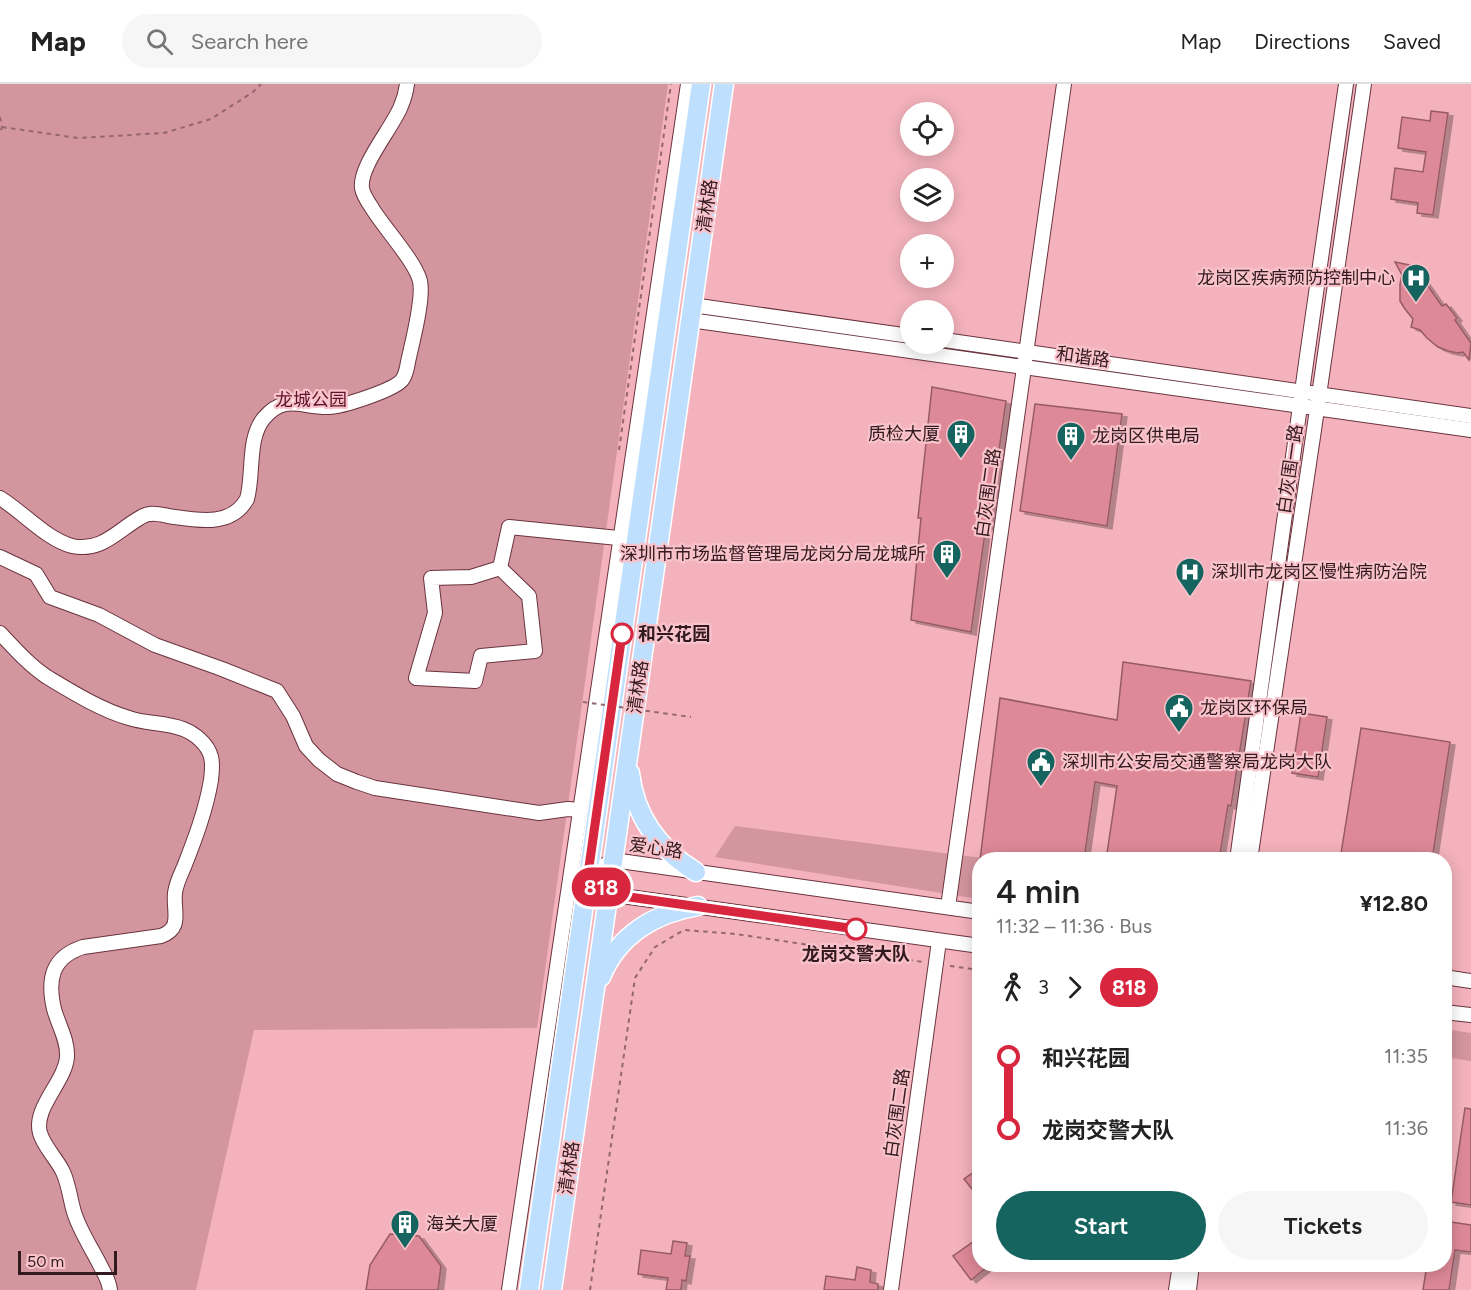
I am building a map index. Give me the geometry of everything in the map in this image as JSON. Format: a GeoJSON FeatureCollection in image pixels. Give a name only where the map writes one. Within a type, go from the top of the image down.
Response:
{"type":"FeatureCollection","features":[{"type":"Feature","properties":{"kind":"main road","name":"清林路"},"geometry":{"type":"LineString","coordinates":[[529,1290],[588,874],[628,539],[701,84]]}},
{"type":"Feature","properties":{"kind":"main road","name":"清林路"},"geometry":{"type":"LineString","coordinates":[[552,1290],[724,84]]}},
{"type":"Feature","properties":{"kind":"main road"},"geometry":{"type":"LineString","coordinates":[[628,755],[632,787],[645,822],[664,847],[696,872]]}},
{"type":"Feature","properties":{"kind":"main road"},"geometry":{"type":"LineString","coordinates":[[594,992],[606,963],[622,942],[641,927],[679,909],[698,906]]}},
{"type":"Feature","properties":{"kind":"street"},"geometry":{"type":"LineString","coordinates":[[0,498],[43,531],[74,546],[99,545],[115,537],[133,522],[150,514],[209,521],[220,520],[244,506],[247,500],[255,436],[264,419],[276,408],[289,402],[327,407],[340,406],[388,389],[402,380],[406,372],[420,302],[420,283],[413,265],[377,216],[362,187],[368,165],[402,106],[407,84]]}},
{"type":"Feature","properties":{"kind":"street"},"geometry":{"type":"LineString","coordinates":[[509,1290],[580,810],[628,539],[688,84]]}},
{"type":"Feature","properties":{"kind":"street","name":"白灰围二路"},"geometry":{"type":"LineString","coordinates":[[948,907],[1064,84]]}},
{"type":"Feature","properties":{"kind":"street","name":"白灰围一路"},"geometry":{"type":"LineString","coordinates":[[1238,852],[1346,84]]}},
{"type":"Feature","properties":{"kind":"street","name":"白灰围一路"},"geometry":{"type":"LineString","coordinates":[[1251,852],[1364,84]]}},
{"type":"Feature","properties":{"kind":"street"},"geometry":{"type":"LineString","coordinates":[[691,312],[900,335]]}},
{"type":"Feature","properties":{"kind":"street","name":"和谐路"},"geometry":{"type":"LineString","coordinates":[[691,312],[1024,367],[1471,416]]}},
{"type":"Feature","properties":{"kind":"street","name":"和谐路"},"geometry":{"type":"LineString","coordinates":[[954,341],[1301,399]]}},
{"type":"Feature","properties":{"kind":"street","name":"和谐路"},"geometry":{"type":"LineString","coordinates":[[1318,401],[1471,430]]}},
{"type":"Feature","properties":{"kind":"street"},"geometry":{"type":"LineString","coordinates":[[500,568],[509,527],[628,539]]}},
{"type":"Feature","properties":{"kind":"street"},"geometry":{"type":"LineString","coordinates":[[0,558],[36,574],[50,597],[99,615],[154,645],[278,691],[293,716],[306,746],[337,774],[375,788],[539,813],[567,809],[580,810]]}},
{"type":"Feature","properties":{"kind":"street"},"geometry":{"type":"LineString","coordinates":[[500,568],[529,596],[535,651],[481,656],[475,681],[416,678],[435,613],[431,578],[471,577],[500,568]]}},
{"type":"Feature","properties":{"kind":"street"},"geometry":{"type":"LineString","coordinates":[[0,633],[37,671],[47,677],[120,716],[185,730],[198,738],[211,756],[211,777],[206,806],[176,888],[173,929],[170,933],[161,936],[74,950],[60,960],[53,975],[54,1009],[65,1042],[67,1058],[62,1076],[44,1107],[40,1132],[63,1171],[78,1222],[108,1279],[110,1290]]}},
{"type":"Feature","properties":{"kind":"street","name":"爱心路"},"geometry":{"type":"LineString","coordinates":[[588,874],[613,860],[972,911]]}},
{"type":"Feature","properties":{"kind":"street"},"geometry":{"type":"LineString","coordinates":[[588,874],[608,894],[972,945]]}},
{"type":"Feature","properties":{"kind":"street","name":"白灰围二路"},"geometry":{"type":"LineString","coordinates":[[891,1290],[939,940]]}},
{"type":"Feature","properties":{"kind":"street"},"geometry":{"type":"LineString","coordinates":[[1452,978],[1471,981]]}},
{"type":"Feature","properties":{"kind":"street"},"geometry":{"type":"LineString","coordinates":[[1452,1013],[1471,1015]]}},
{"type":"Feature","properties":{"kind":"street"},"geometry":{"type":"LineString","coordinates":[[1176,1290],[1179,1272]]}},
{"type":"Feature","properties":{"kind":"street"},"geometry":{"type":"LineString","coordinates":[[1189,1290],[1191,1272]]}},
{"type":"Feature","properties":{"kind":"path"},"geometry":{"type":"LineString","coordinates":[[2,127],[78,138],[164,133],[211,119],[253,93],[261,84]]}},
{"type":"Feature","properties":{"kind":"path"},"geometry":{"type":"LineString","coordinates":[[0,117],[2,127],[0,133]]}},
{"type":"Feature","properties":{"kind":"path"},"geometry":{"type":"LineString","coordinates":[[583,702],[691,717]]}},
{"type":"Feature","properties":{"kind":"path"},"geometry":{"type":"LineString","coordinates":[[590,1290],[635,978],[655,946],[684,930],[736,934],[972,969]]}},
{"type":"Feature","properties":{"kind":"green space","name":"龙城公园"},"geometry":{"type":"Polygon","coordinates":[[[0,84],[668,84],[537,1028],[254,1030],[196,1290],[0,1290],[0,84]]]}},
{"type":"Feature","properties":{"kind":"green space"},"geometry":{"type":"Polygon","coordinates":[[[735,826],[972,857],[972,898],[715,857],[735,826]]]}},
{"type":"Feature","properties":{"kind":"green space"},"geometry":{"type":"Polygon","coordinates":[[[1452,1030],[1471,1033],[1471,1061],[1452,1058],[1452,1030]]]}},
{"type":"Feature","properties":{"kind":"building"},"geometry":{"type":"Polygon","coordinates":[[[1431,111],[1448,113],[1433,215],[1417,213],[1418,203],[1391,199],[1395,168],[1423,172],[1426,152],[1398,148],[1402,117],[1430,121],[1431,111]]]}},
{"type":"Feature","properties":{"kind":"building"},"geometry":{"type":"Polygon","coordinates":[[[1395,262],[1414,266],[1442,306],[1446,304],[1457,318],[1455,320],[1471,343],[1469,360],[1463,352],[1448,351],[1438,347],[1420,330],[1411,327],[1413,319],[1400,301],[1402,275],[1395,262]]]}},
{"type":"Feature","properties":{"kind":"building"},"geometry":{"type":"Polygon","coordinates":[[[932,387],[1006,401],[971,632],[911,620],[921,518],[918,518],[932,387]]]}},
{"type":"Feature","properties":{"kind":"building","name":"龙岗区供电局"},"geometry":{"type":"Polygon","coordinates":[[[1035,404],[1122,414],[1107,526],[1020,511],[1035,404]]]}},
{"type":"Feature","properties":{"kind":"building"},"geometry":{"type":"Polygon","coordinates":[[[1123,662],[1251,681],[1231,806],[1228,805],[1220,852],[1107,852],[1117,786],[1095,782],[1085,852],[981,852],[1000,698],[1117,720],[1123,662]]]}},
{"type":"Feature","properties":{"kind":"building"},"geometry":{"type":"Polygon","coordinates":[[[1301,713],[1327,717],[1318,777],[1292,773],[1301,713]]]}},
{"type":"Feature","properties":{"kind":"building"},"geometry":{"type":"Polygon","coordinates":[[[1361,728],[1450,742],[1433,852],[1341,852],[1361,728]]]}},
{"type":"Feature","properties":{"kind":"building"},"geometry":{"type":"Polygon","coordinates":[[[1465,1108],[1471,1109],[1471,1205],[1452,1202],[1465,1108]]]}},
{"type":"Feature","properties":{"kind":"building"},"geometry":{"type":"Polygon","coordinates":[[[972,1174],[972,1189],[964,1179],[972,1174]]]}},
{"type":"Feature","properties":{"kind":"building"},"geometry":{"type":"Polygon","coordinates":[[[1452,1222],[1471,1225],[1471,1252],[1455,1250],[1452,1270],[1452,1222]]]}},
{"type":"Feature","properties":{"kind":"building","name":"海关大厦"},"geometry":{"type":"Polygon","coordinates":[[[390,1234],[419,1236],[441,1266],[438,1290],[366,1290],[370,1265],[390,1234]]]}},
{"type":"Feature","properties":{"kind":"building"},"geometry":{"type":"Polygon","coordinates":[[[673,1241],[687,1243],[685,1256],[690,1256],[686,1281],[682,1280],[681,1290],[666,1290],[668,1278],[638,1274],[641,1250],[671,1254],[673,1241]]]}},
{"type":"Feature","properties":{"kind":"building"},"geometry":{"type":"Polygon","coordinates":[[[972,1243],[972,1272],[981,1272],[971,1280],[953,1256],[972,1243]]]}},
{"type":"Feature","properties":{"kind":"building"},"geometry":{"type":"Polygon","coordinates":[[[857,1267],[871,1270],[870,1282],[878,1284],[878,1290],[824,1290],[826,1276],[855,1280],[857,1267]]]}},
{"type":"Feature","properties":{"kind":"building"},"geometry":{"type":"Polygon","coordinates":[[[1426,1272],[1452,1272],[1449,1290],[1423,1290],[1426,1272]]]}},
{"type":"Feature","properties":{"kind":"bus line","name":"818"},"geometry":{"type":"LineString","coordinates":[[622,634],[588,874],[608,894],[856,929]]}},
{"type":"Feature","properties":{"kind":"place","name":"龙岗区疾病预防控制中心"},"geometry":{"type":"Point","coordinates":[1416,304]}},
{"type":"Feature","properties":{"kind":"place","name":"质检大厦"},"geometry":{"type":"Point","coordinates":[961,460]}},
{"type":"Feature","properties":{"kind":"place","name":"龙岗区供电局"},"geometry":{"type":"Point","coordinates":[1071,462]}},
{"type":"Feature","properties":{"kind":"place","name":"深圳市市场监督管理局龙岗分局龙城所"},"geometry":{"type":"Point","coordinates":[947,580]}},
{"type":"Feature","properties":{"kind":"place","name":"深圳市龙岗区慢性病防治院"},"geometry":{"type":"Point","coordinates":[1190,598]}},
{"type":"Feature","properties":{"kind":"place","name":"和兴花园"},"geometry":{"type":"Point","coordinates":[622,634]}},
{"type":"Feature","properties":{"kind":"place","name":"龙岗区环保局"},"geometry":{"type":"Point","coordinates":[1179,734]}},
{"type":"Feature","properties":{"kind":"place","name":"深圳市公安局交通警察局龙岗大队"},"geometry":{"type":"Point","coordinates":[1041,788]}},
{"type":"Feature","properties":{"kind":"place","name":"龙岗交警大队"},"geometry":{"type":"Point","coordinates":[856,929]}},
{"type":"Feature","properties":{"kind":"place","name":"海关大厦"},"geometry":{"type":"Point","coordinates":[405,1250]}}]}
